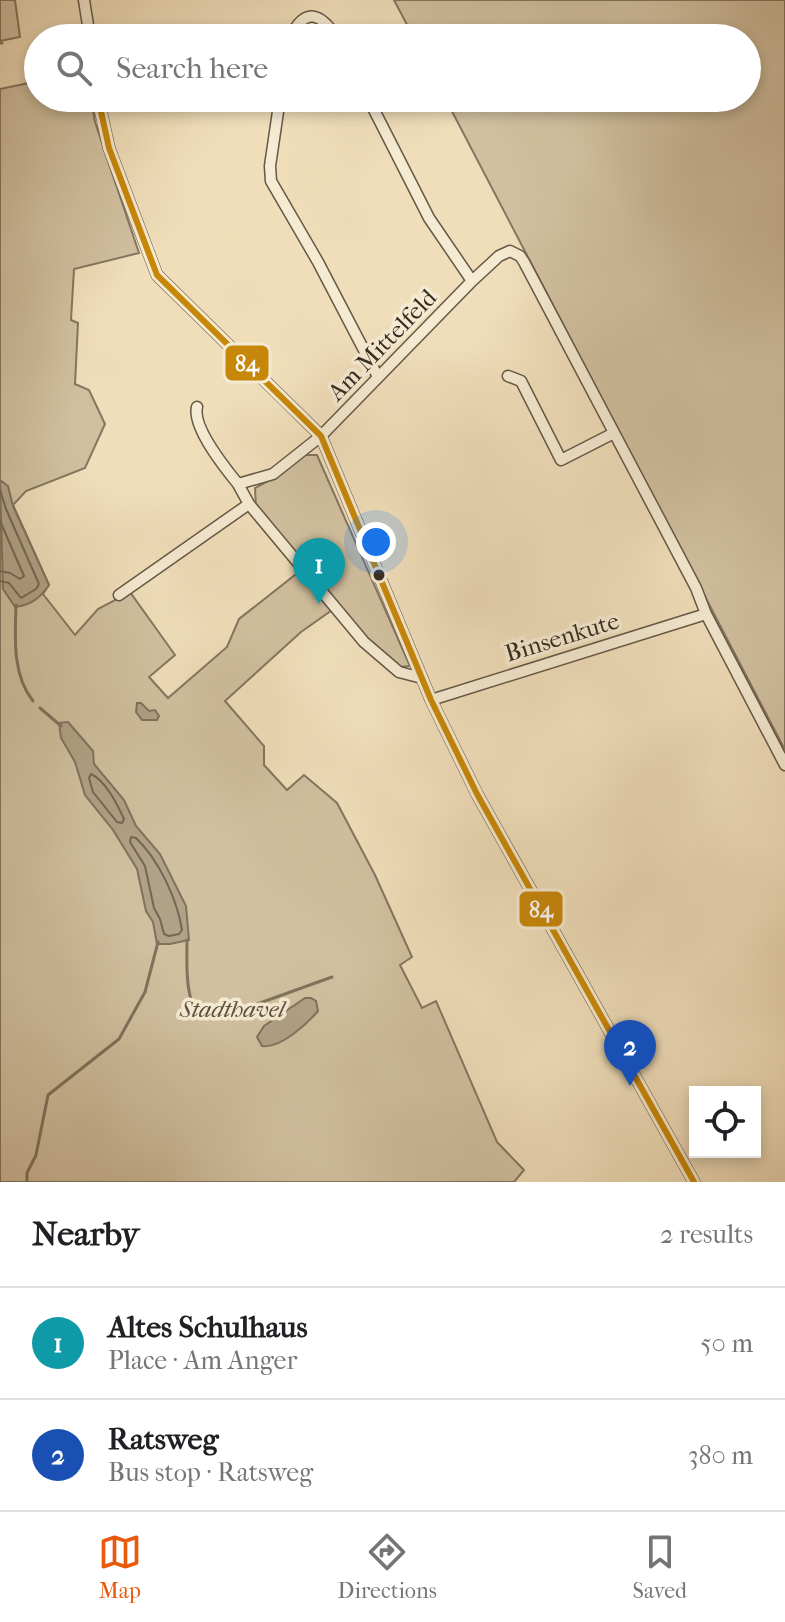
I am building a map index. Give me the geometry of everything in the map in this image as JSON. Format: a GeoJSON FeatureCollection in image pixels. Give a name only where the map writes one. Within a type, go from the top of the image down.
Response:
{"type":"FeatureCollection","features":[{"type":"Feature","properties":{"kind":"street"},"geometry":{"type":"LineString","coordinates":[[84,0],[88,24]]}},
{"type":"Feature","properties":{"kind":"street"},"geometry":{"type":"LineString","coordinates":[[299,24],[301,20],[316,16],[326,24]]}},
{"type":"Feature","properties":{"kind":"street"},"geometry":{"type":"LineString","coordinates":[[101,112],[109,148],[157,275],[321,436],[431,700],[484,808],[694,1182]]}},
{"type":"Feature","properties":{"kind":"street"},"geometry":{"type":"LineString","coordinates":[[278,112],[270,166],[271,181],[318,262],[378,377]]}},
{"type":"Feature","properties":{"kind":"street"},"geometry":{"type":"LineString","coordinates":[[375,112],[429,218],[472,281],[499,256],[510,251],[520,256],[696,588],[706,614],[785,765]]}},
{"type":"Feature","properties":{"kind":"street","name":"Am Mittelfeld"},"geometry":{"type":"LineString","coordinates":[[238,484],[273,474],[321,436],[472,281]]}},
{"type":"Feature","properties":{"kind":"street"},"geometry":{"type":"LineString","coordinates":[[508,376],[521,381],[561,460],[614,433]]}},
{"type":"Feature","properties":{"kind":"street"},"geometry":{"type":"LineString","coordinates":[[197,407],[196,417],[203,433],[249,504],[364,642],[399,672],[422,678]]}},
{"type":"Feature","properties":{"kind":"street"},"geometry":{"type":"LineString","coordinates":[[119,595],[249,504]]}},
{"type":"Feature","properties":{"kind":"street","name":"Binsenkute"},"geometry":{"type":"LineString","coordinates":[[431,700],[706,614]]}},
{"type":"Feature","properties":{"kind":"green space"},"geometry":{"type":"Polygon","coordinates":[[[0,0],[15,0],[20,37],[0,41],[0,0]]]}},
{"type":"Feature","properties":{"kind":"green space"},"geometry":{"type":"Polygon","coordinates":[[[394,0],[785,0],[785,750],[452,112],[761,112],[761,24],[407,24],[394,0]]]}},
{"type":"Feature","properties":{"kind":"green space","name":"Stadthavel"},"geometry":{"type":"Polygon","coordinates":[[[24,84],[24,112],[93,112],[139,253],[74,269],[71,320],[78,323],[75,384],[89,390],[105,424],[85,468],[26,491],[13,505],[49,585],[43,594],[75,635],[98,609],[130,592],[175,655],[149,677],[168,698],[227,647],[239,619],[300,571],[332,610],[301,632],[225,701],[264,746],[264,765],[287,790],[304,775],[337,803],[375,875],[412,957],[400,965],[422,1008],[436,1001],[497,1142],[524,1170],[514,1182],[0,1182],[0,89],[24,84]]]}},
{"type":"Feature","properties":{"kind":"green space"},"geometry":{"type":"Polygon","coordinates":[[[305,455],[317,455],[410,666],[399,667],[368,641],[256,508],[255,488],[305,455]]]}},
{"type":"Feature","properties":{"kind":"water"},"geometry":{"type":"Polygon","coordinates":[[[0,480],[8,486],[13,506],[49,585],[35,600],[15,607],[3,589],[0,480]]]}},
{"type":"Feature","properties":{"kind":"water"},"geometry":{"type":"Polygon","coordinates":[[[137,703],[149,711],[155,710],[159,716],[157,720],[142,720],[136,712],[137,703]]]}},
{"type":"Feature","properties":{"kind":"water"},"geometry":{"type":"Polygon","coordinates":[[[68,722],[93,751],[94,764],[124,800],[136,826],[160,854],[186,906],[189,940],[157,944],[137,869],[113,830],[85,795],[75,762],[61,738],[59,723],[68,722]]]}},
{"type":"Feature","properties":{"kind":"water"},"geometry":{"type":"Polygon","coordinates":[[[305,998],[316,1001],[318,1011],[285,1040],[262,1046],[257,1037],[264,1026],[305,998]]]}},
{"type":"Feature","properties":{"kind":"waterway"},"geometry":{"type":"LineString","coordinates":[[16,605],[18,668],[33,701]]}},
{"type":"Feature","properties":{"kind":"waterway"},"geometry":{"type":"LineString","coordinates":[[40,708],[61,726]]}},
{"type":"Feature","properties":{"kind":"waterway"},"geometry":{"type":"LineString","coordinates":[[187,940],[189,991],[201,1017],[221,1017],[332,977]]}},
{"type":"Feature","properties":{"kind":"waterway"},"geometry":{"type":"LineString","coordinates":[[27,1182],[27,1173],[36,1155],[48,1095],[119,1039],[145,992],[158,942]]}},
{"type":"Feature","properties":{"kind":"transit line","name":"84"},"geometry":{"type":"LineString","coordinates":[[101,112],[109,148],[157,275],[321,436],[431,700],[477,794],[694,1182]]}},
{"type":"Feature","properties":{"kind":"place","name":"Altes Schulhaus"},"geometry":{"type":"Point","coordinates":[319,604]}},
{"type":"Feature","properties":{"kind":"place","name":"Ratsweg"},"geometry":{"type":"Point","coordinates":[630,1086]}}]}
